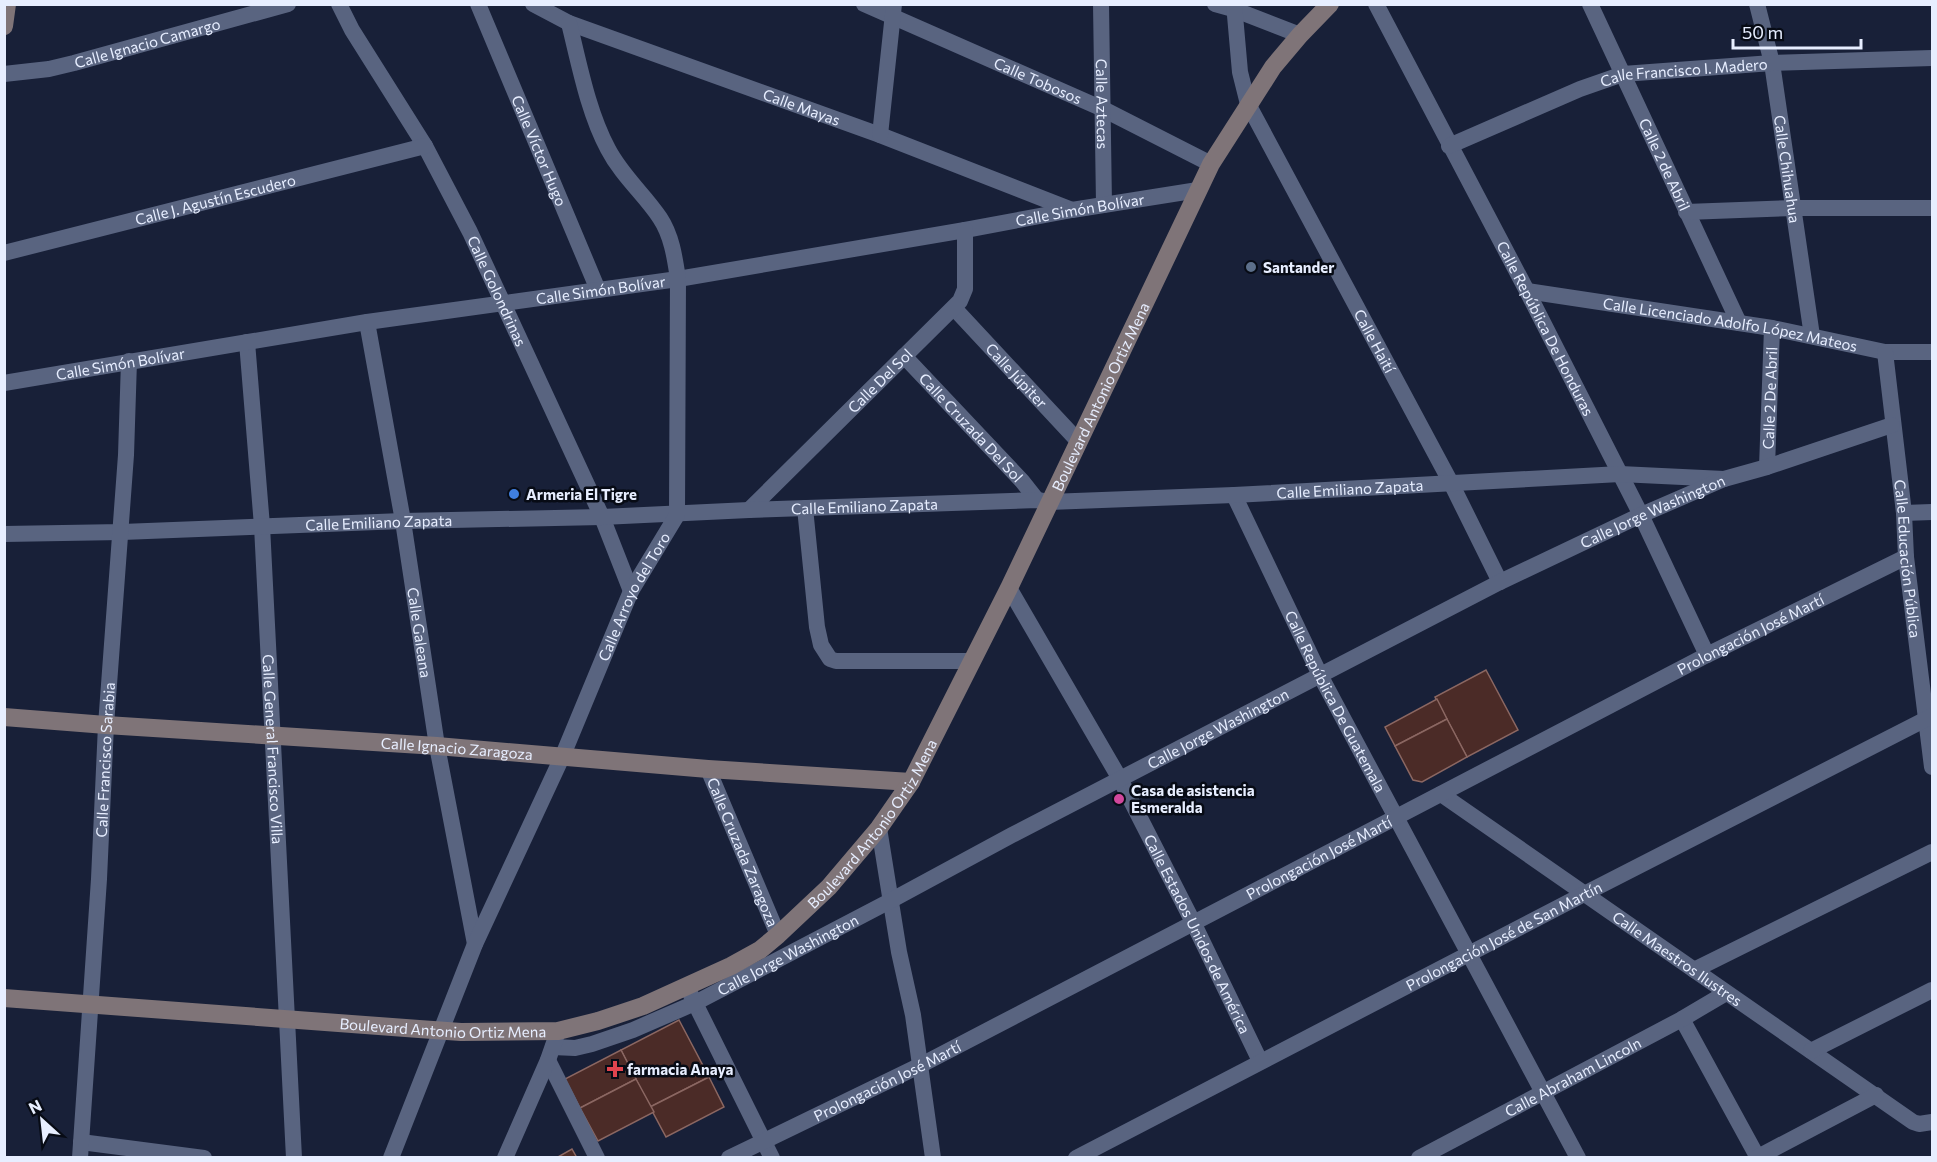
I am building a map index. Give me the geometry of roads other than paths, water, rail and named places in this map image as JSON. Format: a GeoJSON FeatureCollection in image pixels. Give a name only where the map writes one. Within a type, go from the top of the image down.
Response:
{"type":"FeatureCollection","features":[{"type":"Feature","properties":{"kind":"main road"},"geometry":{"type":"LineString","coordinates":[[4,26],[7,4]]}},
{"type":"Feature","properties":{"kind":"main road","name":"Boulevard Antonio Ortiz Mena"},"geometry":{"type":"LineString","coordinates":[[4,998],[461,1032],[553,1046],[609,1018],[691,995],[731,966],[760,950],[830,887],[879,828],[911,782],[1009,588],[1043,501],[1078,441],[1211,164],[1273,67],[1330,4]]}},
{"type":"Feature","properties":{"kind":"main road","name":"Calle Ignacio Zaragoza"},"geometry":{"type":"LineString","coordinates":[[4,717],[563,755],[708,769],[911,782]]}},
{"type":"Feature","properties":{"kind":"street","name":"Calle Ignacio Camargo"},"geometry":{"type":"LineString","coordinates":[[4,74],[49,69],[74,63],[288,4]]}},
{"type":"Feature","properties":{"kind":"street","name":"Calle Golondrinas"},"geometry":{"type":"LineString","coordinates":[[339,4],[352,30],[425,146],[503,302],[602,518],[631,591]]}},
{"type":"Feature","properties":{"kind":"street","name":"Calle Mayas"},"geometry":{"type":"LineString","coordinates":[[533,4],[569,23],[880,135],[1072,210]]}},
{"type":"Feature","properties":{"kind":"street","name":"Calle Tobosos"},"geometry":{"type":"LineString","coordinates":[[864,4],[893,11],[1103,109],[1211,164]]}},
{"type":"Feature","properties":{"kind":"street","name":"Calle Aztecas"},"geometry":{"type":"LineString","coordinates":[[1101,4],[1104,205]]}},
{"type":"Feature","properties":{"kind":"street"},"geometry":{"type":"LineString","coordinates":[[1215,4],[1234,7],[1300,35]]}},
{"type":"Feature","properties":{"kind":"street","name":"Calle República De Honduras"},"geometry":{"type":"LineString","coordinates":[[1376,4],[1527,291],[1641,515],[1707,655]]}},
{"type":"Feature","properties":{"kind":"street","name":"Calle 2 de Abril"},"geometry":{"type":"LineString","coordinates":[[1590,4],[1739,323]]}},
{"type":"Feature","properties":{"kind":"street","name":"Calle Chihuahua"},"geometry":{"type":"LineString","coordinates":[[1757,4],[1772,63],[1812,336]]}},
{"type":"Feature","properties":{"kind":"street","name":"Calle Víctor Hugo"},"geometry":{"type":"LineString","coordinates":[[484,6],[598,290]]}},
{"type":"Feature","properties":{"kind":"street","name":"Calle Haití"},"geometry":{"type":"LineString","coordinates":[[1234,7],[1240,72],[1248,104],[1451,483],[1500,582]]}},
{"type":"Feature","properties":{"kind":"street"},"geometry":{"type":"LineString","coordinates":[[880,135],[893,11]]}},
{"type":"Feature","properties":{"kind":"street","name":"Calle Arroyo del Toro"},"geometry":{"type":"LineString","coordinates":[[391,1158],[475,944],[563,755],[631,591],[677,515],[678,279],[672,246],[661,220],[616,165],[606,146],[578,62],[569,23]]}},
{"type":"Feature","properties":{"kind":"street","name":"Calle Francisco I. Madero"},"geometry":{"type":"LineString","coordinates":[[1449,146],[1580,89],[1623,74],[1772,63],[1932,58]]}},
{"type":"Feature","properties":{"kind":"street","name":"Calle J. Agustín Escudero"},"geometry":{"type":"LineString","coordinates":[[4,253],[425,146]]}},
{"type":"Feature","properties":{"kind":"street","name":"Calle Simón Bolívar"},"geometry":{"type":"LineString","coordinates":[[4,383],[367,322],[678,279],[1198,190]]}},
{"type":"Feature","properties":{"kind":"street"},"geometry":{"type":"LineString","coordinates":[[1686,212],[1794,208],[1932,208]]}},
{"type":"Feature","properties":{"kind":"street","name":"Calle Del Sol"},"geometry":{"type":"LineString","coordinates":[[749,510],[960,301],[965,288],[965,230]]}},
{"type":"Feature","properties":{"kind":"street","name":"Calle Licenciado Adolfo López Mateos"},"geometry":{"type":"LineString","coordinates":[[1527,291],[1772,328],[1885,352],[1932,352]]}},
{"type":"Feature","properties":{"kind":"street","name":"Calle Júpiter"},"geometry":{"type":"LineString","coordinates":[[954,308],[1078,441]]}},
{"type":"Feature","properties":{"kind":"street","name":"Calle Galeana"},"geometry":{"type":"LineString","coordinates":[[367,322],[403,521],[437,746],[475,944]]}},
{"type":"Feature","properties":{"kind":"street","name":"Calle 2 De Abril"},"geometry":{"type":"LineString","coordinates":[[1767,467],[1772,328]]}},
{"type":"Feature","properties":{"kind":"street","name":"Calle General Francisco Villa"},"geometry":{"type":"LineString","coordinates":[[247,342],[262,526],[294,1158]]}},
{"type":"Feature","properties":{"kind":"street","name":"Calle Educación Pública"},"geometry":{"type":"LineString","coordinates":[[1885,352],[1904,513],[1906,557],[1930,718],[1932,767]]}},
{"type":"Feature","properties":{"kind":"street","name":"Calle Cruzada Del Sol"},"geometry":{"type":"LineString","coordinates":[[904,356],[1043,501]]}},
{"type":"Feature","properties":{"kind":"street","name":"Calle Francisco Sarabia"},"geometry":{"type":"LineString","coordinates":[[81,1150],[106,725],[122,532],[129,361]]}},
{"type":"Feature","properties":{"kind":"street","name":"Calle Jorge Washington"},"geometry":{"type":"LineString","coordinates":[[691,995],[890,901],[1012,835],[1500,582],[1641,515],[1724,479],[1767,467],[1892,424]]}},
{"type":"Feature","properties":{"kind":"street","name":"Calle Emiliano Zapata"},"geometry":{"type":"LineString","coordinates":[[4,534],[122,532],[403,521],[602,518],[749,510],[1234,495],[1620,474],[1724,479]]}},
{"type":"Feature","properties":{"kind":"street","name":"Calle República De Guatemala"},"geometry":{"type":"LineString","coordinates":[[1234,495],[1320,675],[1578,1158]]}},
{"type":"Feature","properties":{"kind":"street"},"geometry":{"type":"LineString","coordinates":[[805,508],[817,627],[821,645],[830,659],[836,661],[972,661]]}},
{"type":"Feature","properties":{"kind":"street"},"geometry":{"type":"LineString","coordinates":[[1904,513],[1932,512]]}},
{"type":"Feature","properties":{"kind":"street","name":"Prolongación José Martí"},"geometry":{"type":"LineString","coordinates":[[729,1158],[921,1065],[1193,921],[1397,818],[1707,655],[1906,557]]}},
{"type":"Feature","properties":{"kind":"street","name":"Calle Estados Unidos de América"},"geometry":{"type":"LineString","coordinates":[[1009,588],[1120,779],[1193,921],[1260,1061]]}},
{"type":"Feature","properties":{"kind":"street","name":"Prolongación José de San Martín"},"geometry":{"type":"LineString","coordinates":[[1076,1158],[1586,893],[1930,718]]}},
{"type":"Feature","properties":{"kind":"street","name":"Calle Cruzada Zaragoza"},"geometry":{"type":"LineString","coordinates":[[708,769],[778,935]]}},
{"type":"Feature","properties":{"kind":"street","name":"Calle Maestros Ilustres"},"geometry":{"type":"LineString","coordinates":[[1441,794],[1913,1122],[1924,1124],[1932,1122]]}},
{"type":"Feature","properties":{"kind":"street"},"geometry":{"type":"LineString","coordinates":[[879,828],[899,952],[914,1015],[933,1158]]}},
{"type":"Feature","properties":{"kind":"street"},"geometry":{"type":"LineString","coordinates":[[1694,970],[1932,852]]}},
{"type":"Feature","properties":{"kind":"street"},"geometry":{"type":"LineString","coordinates":[[1811,1051],[1932,990]]}},
{"type":"Feature","properties":{"kind":"street","name":"Calle Abraham Lincoln"},"geometry":{"type":"LineString","coordinates":[[1419,1158],[1682,1019],[1726,993]]}},
{"type":"Feature","properties":{"kind":"street"},"geometry":{"type":"LineString","coordinates":[[691,995],[772,1158]]}},
{"type":"Feature","properties":{"kind":"street"},"geometry":{"type":"LineString","coordinates":[[1682,1019],[1757,1157],[1876,1095]]}},
{"type":"Feature","properties":{"kind":"street"},"geometry":{"type":"LineString","coordinates":[[506,1158],[553,1046]]}},
{"type":"Feature","properties":{"kind":"street"},"geometry":{"type":"LineString","coordinates":[[553,1046],[597,1158]]}},
{"type":"Feature","properties":{"kind":"street"},"geometry":{"type":"LineString","coordinates":[[81,1150],[204,1158]]}},
{"type":"Feature","properties":{"kind":"place","name":"Santander"},"geometry":{"type":"Point","coordinates":[1251,267]}},
{"type":"Feature","properties":{"kind":"place","name":"Armeria El Tigre"},"geometry":{"type":"Point","coordinates":[514,494]}},
{"type":"Feature","properties":{"kind":"place","name":"Casa de asistencia Esmeralda"},"geometry":{"type":"Point","coordinates":[1119,799]}},
{"type":"Feature","properties":{"kind":"place","name":"farmacia Anaya"},"geometry":{"type":"Point","coordinates":[615,1069]}}]}
